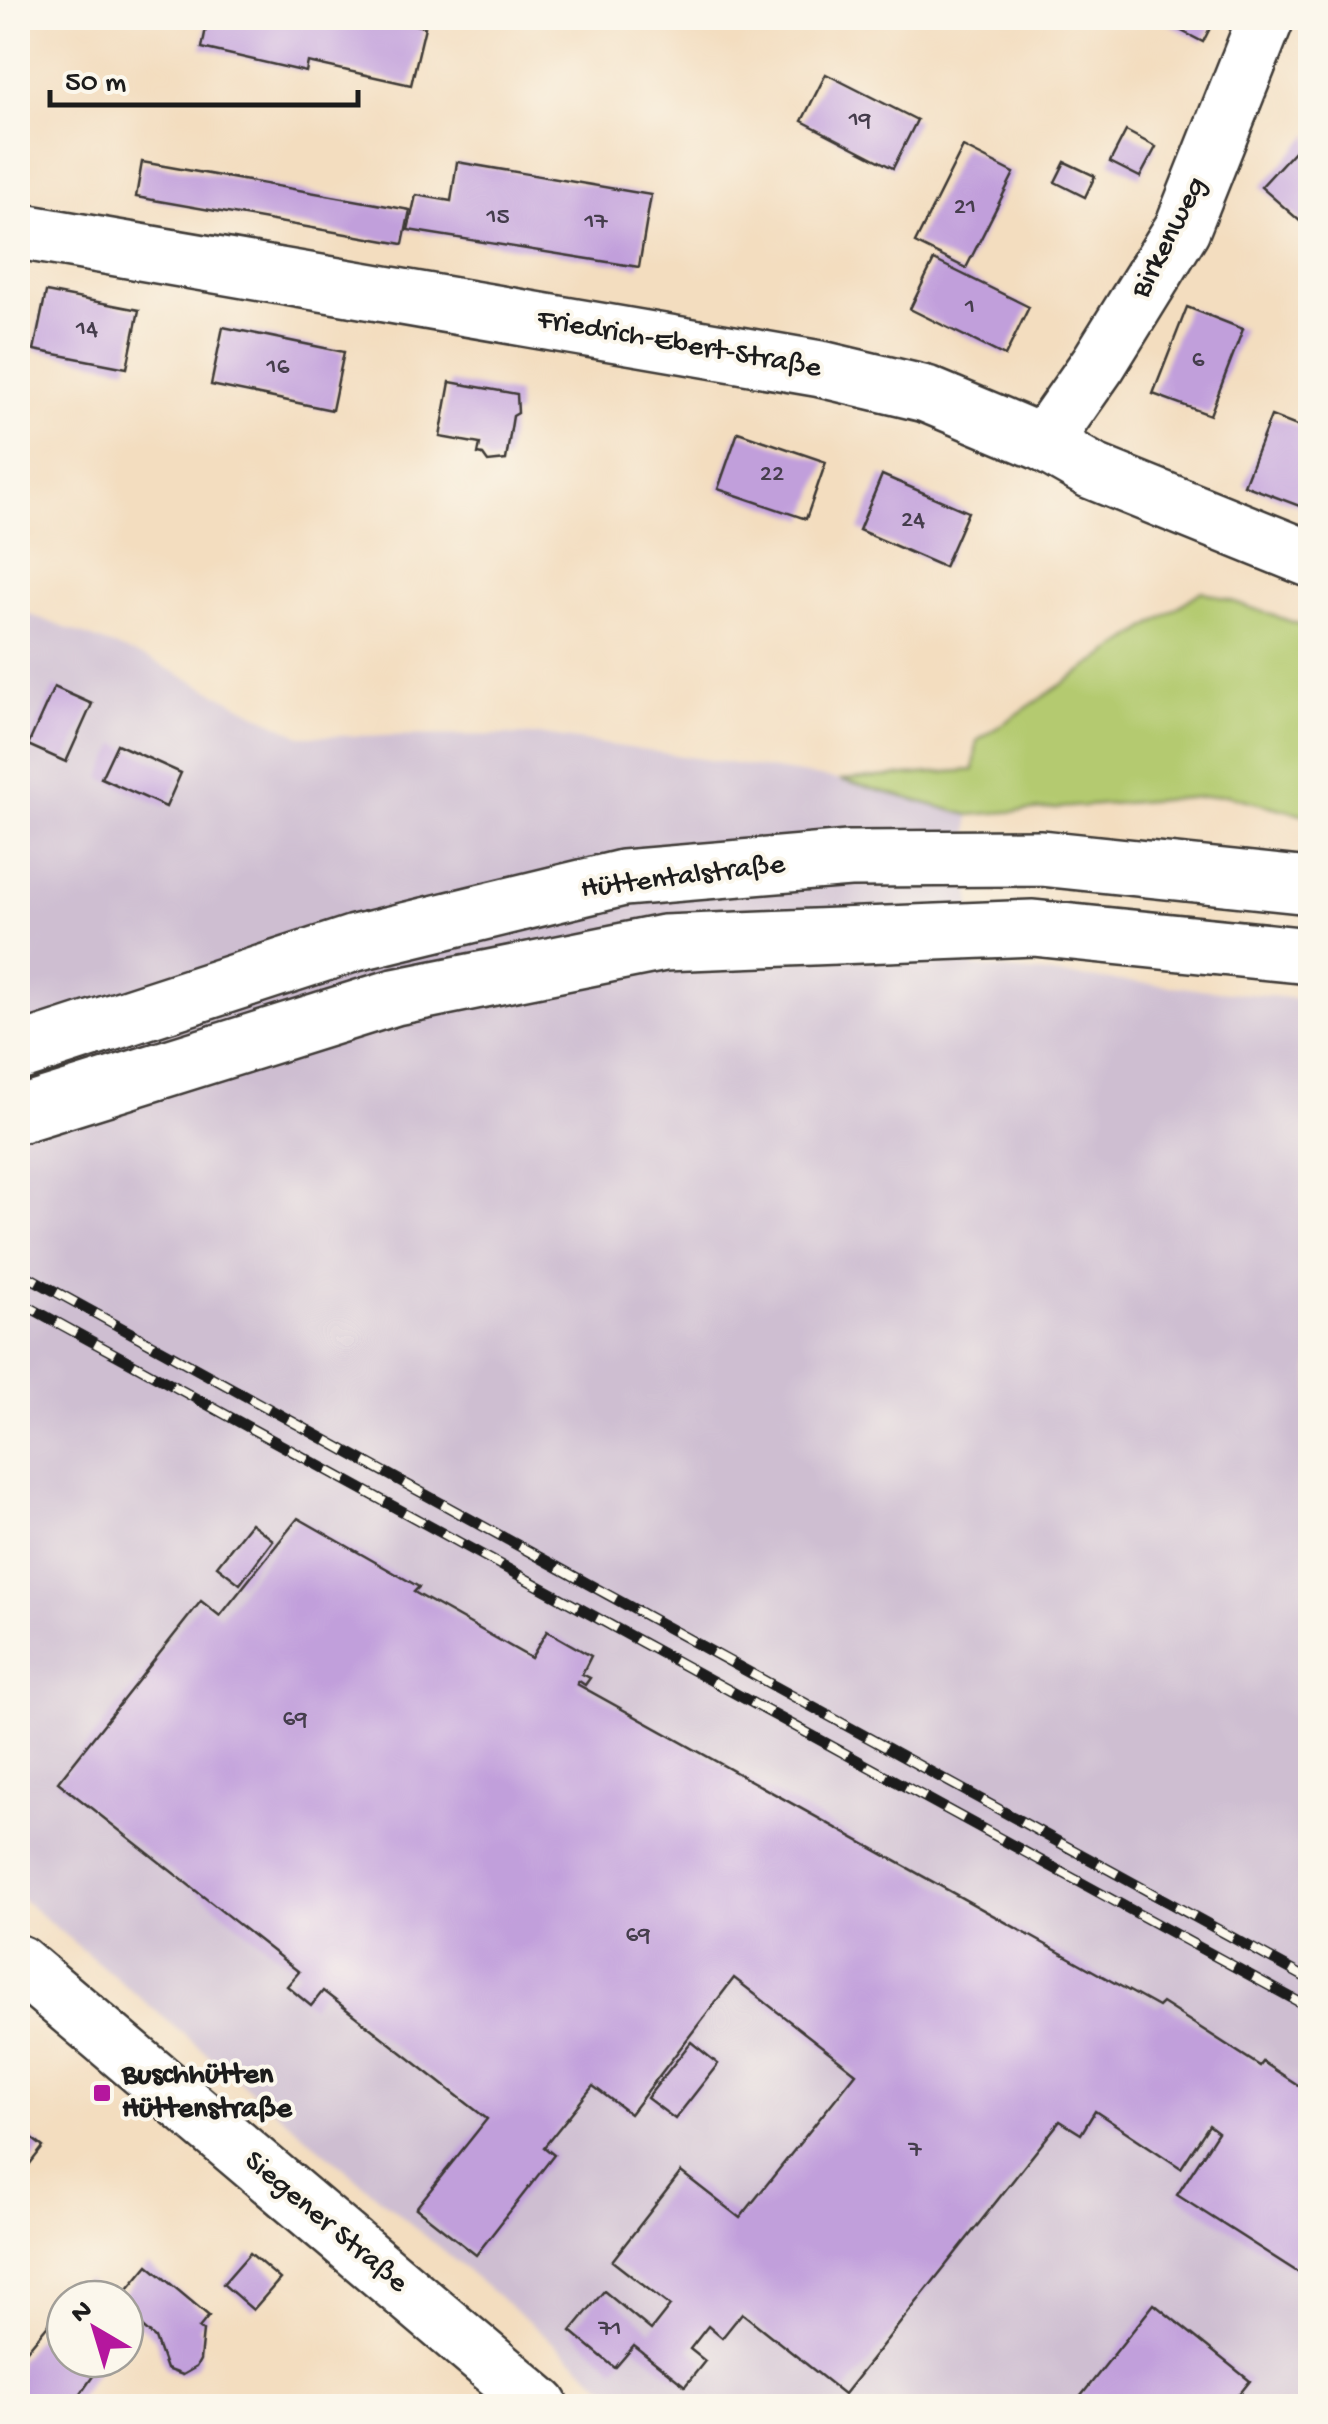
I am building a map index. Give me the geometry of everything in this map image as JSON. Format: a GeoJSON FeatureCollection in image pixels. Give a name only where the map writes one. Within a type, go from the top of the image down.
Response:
{"type":"FeatureCollection","features":[{"type":"Feature","properties":{"kind":"main road","name":"Birkenweg"},"geometry":{"type":"LineString","coordinates":[[1043,444],[1182,229],[1266,18]]}},
{"type":"Feature","properties":{"kind":"main road","name":"Friedrich-Ebert-Straße"},"geometry":{"type":"LineString","coordinates":[[18,231],[821,369],[926,394],[1043,444],[1092,471],[1310,559]]}},
{"type":"Feature","properties":{"kind":"main road","name":"Hüttentalstraße"},"geometry":{"type":"LineString","coordinates":[[18,1052],[355,943],[622,878],[850,859],[1041,858],[1310,886]]}},
{"type":"Feature","properties":{"kind":"main road","name":"Hüttentalstraße"},"geometry":{"type":"LineString","coordinates":[[18,1115],[396,997],[664,943],[1033,928],[1310,956]]}},
{"type":"Feature","properties":{"kind":"main road","name":"Siegener Straße"},"geometry":{"type":"LineString","coordinates":[[18,1963],[541,2406]]}},
{"type":"Feature","properties":{"kind":"shaded area"},"geometry":{"type":"Polygon","coordinates":[[[18,610],[153,661],[301,736],[544,735],[840,780],[969,815],[972,966],[1310,1000],[1310,2406],[629,2406],[18,1896],[18,610]]]}},
{"type":"Feature","properties":{"kind":"green space"},"geometry":{"type":"Polygon","coordinates":[[[1202,591],[1310,628],[1310,816],[1226,795],[969,815],[840,780],[974,770],[977,741],[1202,591]]]}},
{"type":"Feature","properties":{"kind":"building"},"geometry":{"type":"Polygon","coordinates":[[[208,18],[383,18],[425,27],[411,85],[308,62],[306,72],[202,48],[208,18]]]}},
{"type":"Feature","properties":{"kind":"building"},"geometry":{"type":"Polygon","coordinates":[[[1166,18],[1215,18],[1203,42],[1170,25],[1172,21],[1166,18]]]}},
{"type":"Feature","properties":{"kind":"building"},"geometry":{"type":"Polygon","coordinates":[[[826,74],[917,120],[893,168],[802,121],[826,74]]]}},
{"type":"Feature","properties":{"kind":"building"},"geometry":{"type":"Polygon","coordinates":[[[1126,131],[1156,147],[1140,177],[1110,162],[1126,131]]]}},
{"type":"Feature","properties":{"kind":"building"},"geometry":{"type":"Polygon","coordinates":[[[1310,134],[1310,230],[1261,187],[1310,134]]]}},
{"type":"Feature","properties":{"kind":"building"},"geometry":{"type":"Polygon","coordinates":[[[963,147],[1014,173],[966,268],[915,243],[963,147]]]}},
{"type":"Feature","properties":{"kind":"building"},"geometry":{"type":"Polygon","coordinates":[[[142,162],[410,210],[403,244],[136,197],[142,162]]]}},
{"type":"Feature","properties":{"kind":"building"},"geometry":{"type":"Polygon","coordinates":[[[457,162],[651,195],[639,267],[408,230],[416,195],[451,201],[457,162]]]}},
{"type":"Feature","properties":{"kind":"building"},"geometry":{"type":"Polygon","coordinates":[[[1065,162],[1095,176],[1085,197],[1055,182],[1065,162]]]}},
{"type":"Feature","properties":{"kind":"building"},"geometry":{"type":"Polygon","coordinates":[[[934,260],[1029,307],[1005,356],[910,309],[934,260]]]}},
{"type":"Feature","properties":{"kind":"building"},"geometry":{"type":"Polygon","coordinates":[[[46,292],[139,310],[127,368],[34,350],[46,292]]]}},
{"type":"Feature","properties":{"kind":"building"},"geometry":{"type":"Polygon","coordinates":[[[1187,307],[1243,329],[1210,415],[1153,394],[1187,307]]]}},
{"type":"Feature","properties":{"kind":"building"},"geometry":{"type":"Polygon","coordinates":[[[223,327],[344,352],[332,410],[211,385],[223,327]]]}},
{"type":"Feature","properties":{"kind":"building"},"geometry":{"type":"Polygon","coordinates":[[[450,382],[517,394],[518,413],[513,416],[506,460],[488,462],[478,454],[480,444],[440,437],[450,382]]]}},
{"type":"Feature","properties":{"kind":"building"},"geometry":{"type":"Polygon","coordinates":[[[1271,416],[1310,431],[1310,510],[1244,485],[1271,416]]]}},
{"type":"Feature","properties":{"kind":"building"},"geometry":{"type":"Polygon","coordinates":[[[738,432],[826,462],[806,519],[718,489],[738,432]]]}},
{"type":"Feature","properties":{"kind":"building"},"geometry":{"type":"Polygon","coordinates":[[[882,475],[968,512],[944,567],[859,530],[882,475]]]}},
{"type":"Feature","properties":{"kind":"building"},"geometry":{"type":"Polygon","coordinates":[[[54,687],[92,704],[66,762],[28,745],[54,687]]]}},
{"type":"Feature","properties":{"kind":"building"},"geometry":{"type":"Polygon","coordinates":[[[117,744],[181,773],[166,807],[101,778],[117,744]]]}},
{"type":"Feature","properties":{"kind":"building"},"geometry":{"type":"Polygon","coordinates":[[[298,1518],[419,1587],[414,1592],[531,1658],[547,1631],[591,1656],[582,1674],[590,1678],[585,1685],[579,1681],[577,1684],[1158,2007],[1162,2003],[1310,2093],[1310,2280],[1177,2195],[1218,2132],[1209,2125],[1181,2168],[1095,2111],[1081,2134],[1060,2121],[844,2394],[742,2313],[722,2338],[708,2326],[690,2349],[705,2361],[685,2386],[634,2346],[615,2368],[571,2331],[604,2291],[651,2330],[670,2306],[612,2261],[681,2172],[740,2218],[856,2073],[734,1978],[630,2114],[593,2086],[544,2147],[554,2155],[476,2255],[416,2208],[487,2119],[323,1991],[311,2006],[287,1986],[299,1972],[58,1782],[201,1601],[220,1616],[298,1518]]]}},
{"type":"Feature","properties":{"kind":"building"},"geometry":{"type":"Polygon","coordinates":[[[251,1523],[273,1540],[240,1584],[217,1566],[251,1523]]]}},
{"type":"Feature","properties":{"kind":"building"},"geometry":{"type":"Polygon","coordinates":[[[691,2042],[718,2064],[675,2119],[647,2098],[691,2042]]]}},
{"type":"Feature","properties":{"kind":"building"},"geometry":{"type":"Polygon","coordinates":[[[18,2115],[31,2126],[25,2133],[43,2147],[18,2179],[18,2115]]]}},
{"type":"Feature","properties":{"kind":"building"},"geometry":{"type":"Polygon","coordinates":[[[250,2253],[280,2279],[253,2310],[223,2284],[250,2253]]]}},
{"type":"Feature","properties":{"kind":"building"},"geometry":{"type":"Polygon","coordinates":[[[148,2265],[209,2316],[199,2328],[203,2331],[196,2367],[182,2375],[166,2369],[155,2338],[145,2329],[145,2279],[136,2279],[148,2265]]]}},
{"type":"Feature","properties":{"kind":"building"},"geometry":{"type":"Polygon","coordinates":[[[1154,2304],[1250,2381],[1230,2406],[1073,2406],[1154,2304]]]}},
{"type":"Feature","properties":{"kind":"building"},"geometry":{"type":"Polygon","coordinates":[[[45,2328],[45,2379],[91,2379],[72,2406],[35,2406],[18,2392],[18,2361],[45,2328]]]}},
{"type":"Feature","properties":{"kind":"railway"},"geometry":{"type":"LineString","coordinates":[[18,1271],[1310,1980]]}},
{"type":"Feature","properties":{"kind":"railway"},"geometry":{"type":"LineString","coordinates":[[18,1301],[1310,2008]]}},
{"type":"Feature","properties":{"kind":"place","name":"Buschhütten Hüttenstraße"},"geometry":{"type":"Point","coordinates":[102,2093]}}]}
